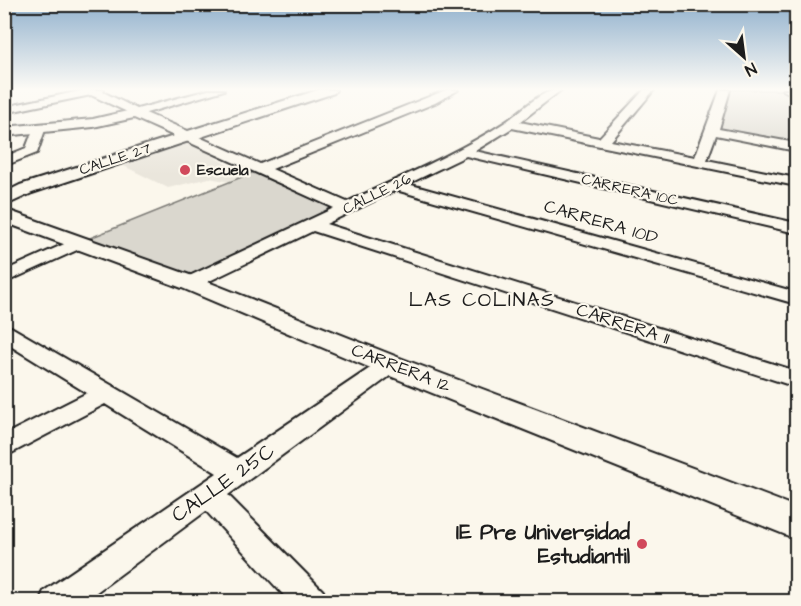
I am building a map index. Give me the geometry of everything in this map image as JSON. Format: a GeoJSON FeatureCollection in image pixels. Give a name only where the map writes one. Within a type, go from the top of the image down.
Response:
{"type":"FeatureCollection","features":[{"type":"Feature","properties":{"kind":"street"},"geometry":{"type":"LineString","coordinates":[[10,118],[31,130]]}},
{"type":"Feature","properties":{"kind":"street"},"geometry":{"type":"LineString","coordinates":[[4,132],[93,123],[113,118]]}},
{"type":"Feature","properties":{"kind":"street"},"geometry":{"type":"LineString","coordinates":[[147,118],[347,208]]}},
{"type":"Feature","properties":{"kind":"street","name":"CALLE 27"},"geometry":{"type":"LineString","coordinates":[[4,201],[26,189],[241,118]]}},
{"type":"Feature","properties":{"kind":"street"},"geometry":{"type":"LineString","coordinates":[[260,169],[388,118]]}},
{"type":"Feature","properties":{"kind":"street","name":"CALLE 26"},"geometry":{"type":"LineString","coordinates":[[190,283],[464,152],[518,118]]}},
{"type":"Feature","properties":{"kind":"street"},"geometry":{"type":"LineString","coordinates":[[602,143],[624,118]]}},
{"type":"Feature","properties":{"kind":"street"},"geometry":{"type":"LineString","coordinates":[[699,163],[716,118]]}},
{"type":"Feature","properties":{"kind":"street"},"geometry":{"type":"LineString","coordinates":[[510,124],[796,182]]}},
{"type":"Feature","properties":{"kind":"street"},"geometry":{"type":"LineString","coordinates":[[4,162],[32,150],[31,130]]}},
{"type":"Feature","properties":{"kind":"street"},"geometry":{"type":"LineString","coordinates":[[712,131],[796,147]]}},
{"type":"Feature","properties":{"kind":"street","name":"CARRERA 10C"},"geometry":{"type":"LineString","coordinates":[[464,152],[796,228]]}},
{"type":"Feature","properties":{"kind":"street","name":"CARRERA 10D"},"geometry":{"type":"LineString","coordinates":[[395,185],[796,298]]}},
{"type":"Feature","properties":{"kind":"street","name":"CARRERA 12"},"geometry":{"type":"LineString","coordinates":[[4,215],[190,283],[796,524]]}},
{"type":"Feature","properties":{"kind":"street","name":"CARRERA 11"},"geometry":{"type":"LineString","coordinates":[[312,225],[796,380]]}},
{"type":"Feature","properties":{"kind":"street"},"geometry":{"type":"LineString","coordinates":[[4,278],[80,242]]}},
{"type":"Feature","properties":{"kind":"street"},"geometry":{"type":"LineString","coordinates":[[6,334],[238,472]]}},
{"type":"Feature","properties":{"kind":"street","name":"CALLE 25C"},"geometry":{"type":"LineString","coordinates":[[56,602],[390,364]]}},
{"type":"Feature","properties":{"kind":"street"},"geometry":{"type":"LineString","coordinates":[[4,447],[106,393]]}},
{"type":"Feature","properties":{"kind":"street"},"geometry":{"type":"LineString","coordinates":[[208,494],[312,602]]}},
{"type":"Feature","properties":{"kind":"shaded area"},"geometry":{"type":"Polygon","coordinates":[[[716,118],[796,118],[796,147],[712,131],[716,118]]]}},
{"type":"Feature","properties":{"kind":"shaded area","name":"Escuela"},"geometry":{"type":"Polygon","coordinates":[[[189,142],[246,176],[231,182],[209,178],[168,188],[122,165],[189,142]]]}},
{"type":"Feature","properties":{"kind":"shaded area"},"geometry":{"type":"Polygon","coordinates":[[[254,172],[347,208],[190,283],[80,242],[254,172]]]}},
{"type":"Feature","properties":{"kind":"place","name":"Escuela"},"geometry":{"type":"Point","coordinates":[185,170]}},
{"type":"Feature","properties":{"kind":"place","name":"IE Pre Universidad Estudiantil"},"geometry":{"type":"Point","coordinates":[642,544]}},
{"type":"Feature","properties":{"kind":"district","name":"LAS COLINAS"},"geometry":{"type":"Point","coordinates":[482,300]}}]}
